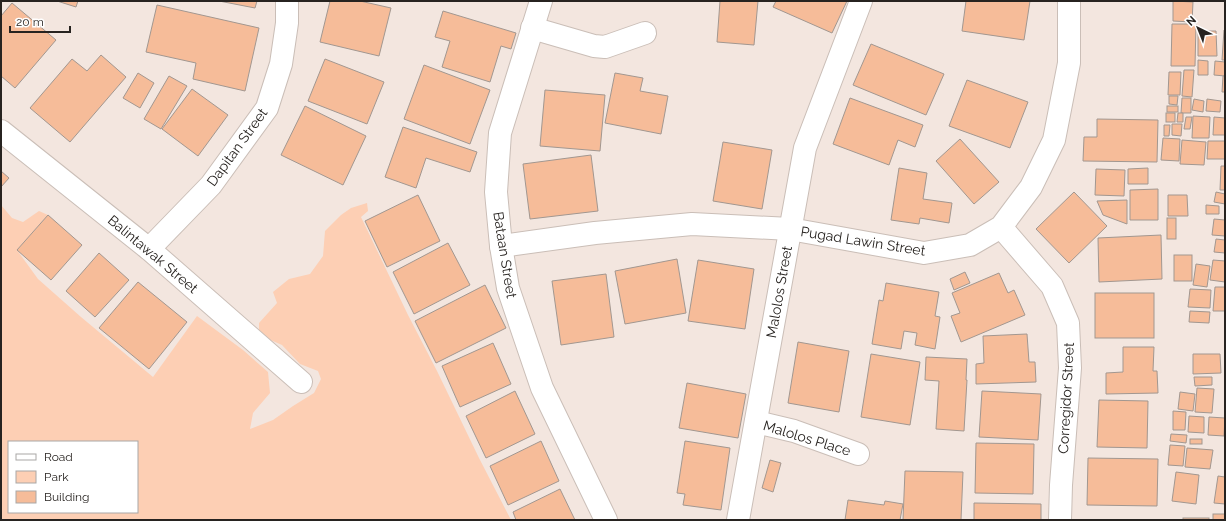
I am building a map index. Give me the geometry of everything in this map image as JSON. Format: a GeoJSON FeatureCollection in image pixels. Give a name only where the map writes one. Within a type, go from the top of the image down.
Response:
{"type":"FeatureCollection","features":[{"type":"Feature","properties":{"kind":"street","name":"Dapitan Street"},"geometry":{"type":"LineString","coordinates":[[149,249],[211,185],[267,108],[281,64],[287,23],[287,1]]}},
{"type":"Feature","properties":{"kind":"street","name":"Bataan Street"},"geometry":{"type":"LineString","coordinates":[[541,1],[500,133],[496,192],[501,246],[508,288],[542,388],[606,520]]}},
{"type":"Feature","properties":{"kind":"street","name":"Malolos Street"},"geometry":{"type":"LineString","coordinates":[[738,520],[805,148],[861,1]]}},
{"type":"Feature","properties":{"kind":"street","name":"Pugad Lawin Street"},"geometry":{"type":"LineString","coordinates":[[501,246],[595,233],[692,224],[790,229],[924,253],[970,245],[1002,227],[1031,187],[1054,140],[1069,63],[1069,1]]}},
{"type":"Feature","properties":{"kind":"street"},"geometry":{"type":"LineString","coordinates":[[532,28],[594,46],[606,47],[645,33]]}},
{"type":"Feature","properties":{"kind":"street","name":"Balintawak Street"},"geometry":{"type":"LineString","coordinates":[[1,131],[149,249],[301,382]]}},
{"type":"Feature","properties":{"kind":"street","name":"Corregidor Street"},"geometry":{"type":"LineString","coordinates":[[1002,227],[1052,286],[1068,323],[1070,368],[1060,485],[1060,520]]}},
{"type":"Feature","properties":{"kind":"street","name":"Malolos Place"},"geometry":{"type":"LineString","coordinates":[[756,422],[794,431],[858,454]]}},
{"type":"Feature","properties":{"kind":"green space"},"geometry":{"type":"Polygon","coordinates":[[[367,203],[368,211],[361,217],[408,315],[511,520],[1,520],[1,205],[12,218],[23,222],[39,211],[48,215],[17,250],[38,279],[153,377],[197,316],[243,350],[268,372],[270,393],[253,413],[250,429],[273,420],[314,393],[321,379],[318,371],[300,364],[282,345],[259,335],[259,323],[277,303],[273,292],[289,279],[310,274],[323,256],[325,231],[341,215],[351,208],[367,203]]]}},
{"type":"Feature","properties":{"kind":"building"},"geometry":{"type":"Polygon","coordinates":[[[57,1],[78,1],[76,7],[57,1]]]}},
{"type":"Feature","properties":{"kind":"building"},"geometry":{"type":"Polygon","coordinates":[[[219,1],[257,1],[255,8],[219,1]]]}},
{"type":"Feature","properties":{"kind":"building"},"geometry":{"type":"Polygon","coordinates":[[[330,1],[360,1],[391,8],[379,56],[320,42],[330,1]]]}},
{"type":"Feature","properties":{"kind":"building"},"geometry":{"type":"Polygon","coordinates":[[[720,1],[758,1],[754,45],[717,42],[720,1]]]}},
{"type":"Feature","properties":{"kind":"building"},"geometry":{"type":"Polygon","coordinates":[[[776,1],[847,1],[832,33],[773,7],[776,1]]]}},
{"type":"Feature","properties":{"kind":"building"},"geometry":{"type":"Polygon","coordinates":[[[966,1],[1030,1],[1024,40],[962,31],[966,1]]]}},
{"type":"Feature","properties":{"kind":"building"},"geometry":{"type":"Polygon","coordinates":[[[1173,1],[1193,2],[1192,22],[1173,21],[1173,1]]]}},
{"type":"Feature","properties":{"kind":"building"},"geometry":{"type":"Polygon","coordinates":[[[12,3],[56,40],[15,88],[1,76],[1,16],[12,3]]]}},
{"type":"Feature","properties":{"kind":"building"},"geometry":{"type":"Polygon","coordinates":[[[157,5],[259,28],[245,91],[193,79],[196,63],[146,52],[157,5]]]}},
{"type":"Feature","properties":{"kind":"building"},"geometry":{"type":"Polygon","coordinates":[[[443,11],[516,33],[511,49],[501,46],[490,82],[442,67],[450,41],[435,37],[443,11]]]}},
{"type":"Feature","properties":{"kind":"building"},"geometry":{"type":"Polygon","coordinates":[[[1172,24],[1196,24],[1195,66],[1171,66],[1172,24]]]}},
{"type":"Feature","properties":{"kind":"building"},"geometry":{"type":"Polygon","coordinates":[[[1224,30],[1225,60],[1222,60],[1224,30]]]}},
{"type":"Feature","properties":{"kind":"building"},"geometry":{"type":"Polygon","coordinates":[[[1198,31],[1216,31],[1217,56],[1198,56],[1198,31]]]}},
{"type":"Feature","properties":{"kind":"building"},"geometry":{"type":"Polygon","coordinates":[[[871,44],[944,74],[926,115],[853,85],[871,44]]]}},
{"type":"Feature","properties":{"kind":"building"},"geometry":{"type":"Polygon","coordinates":[[[101,55],[126,77],[70,142],[30,108],[72,59],[87,71],[101,55]]]}},
{"type":"Feature","properties":{"kind":"building"},"geometry":{"type":"Polygon","coordinates":[[[325,59],[384,82],[367,124],[308,101],[325,59]]]}},
{"type":"Feature","properties":{"kind":"building"},"geometry":{"type":"Polygon","coordinates":[[[1198,60],[1208,61],[1208,75],[1198,75],[1198,60]]]}},
{"type":"Feature","properties":{"kind":"building"},"geometry":{"type":"Polygon","coordinates":[[[1215,61],[1225,62],[1225,76],[1214,75],[1215,61]]]}},
{"type":"Feature","properties":{"kind":"building"},"geometry":{"type":"Polygon","coordinates":[[[424,65],[490,90],[470,144],[404,119],[424,65]]]}},
{"type":"Feature","properties":{"kind":"building"},"geometry":{"type":"Polygon","coordinates":[[[1184,70],[1194,70],[1192,97],[1182,96],[1184,70]]]}},
{"type":"Feature","properties":{"kind":"building"},"geometry":{"type":"Polygon","coordinates":[[[1169,72],[1181,72],[1180,95],[1168,95],[1169,72]]]}},
{"type":"Feature","properties":{"kind":"building"},"geometry":{"type":"Polygon","coordinates":[[[138,73],[154,83],[140,108],[123,98],[138,73]]]}},
{"type":"Feature","properties":{"kind":"building"},"geometry":{"type":"Polygon","coordinates":[[[615,73],[643,78],[640,91],[668,96],[661,134],[605,123],[615,73]]]}},
{"type":"Feature","properties":{"kind":"building"},"geometry":{"type":"Polygon","coordinates":[[[169,76],[187,86],[161,129],[144,119],[169,76]]]}},
{"type":"Feature","properties":{"kind":"building"},"geometry":{"type":"Polygon","coordinates":[[[1223,76],[1225,76],[1225,92],[1222,92],[1223,76]]]}},
{"type":"Feature","properties":{"kind":"building"},"geometry":{"type":"Polygon","coordinates":[[[967,80],[1028,102],[1010,148],[949,126],[967,80]]]}},
{"type":"Feature","properties":{"kind":"building"},"geometry":{"type":"Polygon","coordinates":[[[192,89],[228,115],[198,156],[162,129],[192,89]]]}},
{"type":"Feature","properties":{"kind":"building"},"geometry":{"type":"Polygon","coordinates":[[[545,90],[605,95],[600,151],[540,146],[545,90]]]}},
{"type":"Feature","properties":{"kind":"building"},"geometry":{"type":"Polygon","coordinates":[[[1169,96],[1178,96],[1177,105],[1169,104],[1169,96]]]}},
{"type":"Feature","properties":{"kind":"building"},"geometry":{"type":"Polygon","coordinates":[[[850,98],[923,125],[915,147],[898,140],[889,165],[833,144],[850,98]]]}},
{"type":"Feature","properties":{"kind":"building"},"geometry":{"type":"Polygon","coordinates":[[[1182,98],[1191,98],[1191,113],[1181,113],[1182,98]]]}},
{"type":"Feature","properties":{"kind":"building"},"geometry":{"type":"Polygon","coordinates":[[[1194,99],[1204,101],[1203,112],[1192,110],[1194,99]]]}},
{"type":"Feature","properties":{"kind":"building"},"geometry":{"type":"Polygon","coordinates":[[[1207,99],[1221,101],[1220,112],[1206,111],[1207,99]]]}},
{"type":"Feature","properties":{"kind":"building"},"geometry":{"type":"Polygon","coordinates":[[[305,106],[366,136],[343,185],[281,155],[305,106]]]}},
{"type":"Feature","properties":{"kind":"building"},"geometry":{"type":"Polygon","coordinates":[[[1167,106],[1178,106],[1178,112],[1167,112],[1167,106]]]}},
{"type":"Feature","properties":{"kind":"building"},"geometry":{"type":"Polygon","coordinates":[[[1166,113],[1175,113],[1175,122],[1166,122],[1166,113]]]}},
{"type":"Feature","properties":{"kind":"building"},"geometry":{"type":"Polygon","coordinates":[[[1178,113],[1183,113],[1183,122],[1177,122],[1178,113]]]}},
{"type":"Feature","properties":{"kind":"building"},"geometry":{"type":"Polygon","coordinates":[[[1193,116],[1210,117],[1209,138],[1192,138],[1193,116]]]}},
{"type":"Feature","properties":{"kind":"building"},"geometry":{"type":"Polygon","coordinates":[[[1186,117],[1192,117],[1190,129],[1184,129],[1186,117]]]}},
{"type":"Feature","properties":{"kind":"building"},"geometry":{"type":"Polygon","coordinates":[[[1214,117],[1225,118],[1225,135],[1213,135],[1214,117]]]}},
{"type":"Feature","properties":{"kind":"building"},"geometry":{"type":"Polygon","coordinates":[[[1097,119],[1158,120],[1157,162],[1083,161],[1084,137],[1097,137],[1097,119]]]}},
{"type":"Feature","properties":{"kind":"building"},"geometry":{"type":"Polygon","coordinates":[[[1172,124],[1182,124],[1181,136],[1172,135],[1172,124]]]}},
{"type":"Feature","properties":{"kind":"building"},"geometry":{"type":"Polygon","coordinates":[[[1164,125],[1170,125],[1169,136],[1164,136],[1164,125]]]}},
{"type":"Feature","properties":{"kind":"building"},"geometry":{"type":"Polygon","coordinates":[[[403,127],[477,152],[470,172],[426,158],[416,188],[385,177],[403,127]]]}},
{"type":"Feature","properties":{"kind":"building"},"geometry":{"type":"Polygon","coordinates":[[[1163,138],[1180,139],[1179,161],[1161,160],[1163,138]]]}},
{"type":"Feature","properties":{"kind":"building"},"geometry":{"type":"Polygon","coordinates":[[[960,139],[999,182],[974,204],[936,161],[960,139]]]}},
{"type":"Feature","properties":{"kind":"building"},"geometry":{"type":"Polygon","coordinates":[[[1182,140],[1206,142],[1204,165],[1180,164],[1182,140]]]}},
{"type":"Feature","properties":{"kind":"building"},"geometry":{"type":"Polygon","coordinates":[[[1208,141],[1225,141],[1225,159],[1207,159],[1208,141]]]}},
{"type":"Feature","properties":{"kind":"building"},"geometry":{"type":"Polygon","coordinates":[[[723,142],[772,150],[762,209],[713,201],[723,142]]]}},
{"type":"Feature","properties":{"kind":"building"},"geometry":{"type":"Polygon","coordinates":[[[591,155],[598,211],[530,219],[523,164],[591,155]]]}},
{"type":"Feature","properties":{"kind":"building"},"geometry":{"type":"Polygon","coordinates":[[[1221,166],[1225,166],[1225,190],[1220,190],[1221,166]]]}},
{"type":"Feature","properties":{"kind":"building"},"geometry":{"type":"Polygon","coordinates":[[[899,168],[927,173],[923,199],[952,203],[949,223],[920,218],[919,224],[891,220],[899,168]]]}},
{"type":"Feature","properties":{"kind":"building"},"geometry":{"type":"Polygon","coordinates":[[[1148,168],[1148,184],[1128,184],[1128,169],[1148,168]]]}},
{"type":"Feature","properties":{"kind":"building"},"geometry":{"type":"Polygon","coordinates":[[[1096,169],[1125,170],[1124,196],[1095,195],[1096,169]]]}},
{"type":"Feature","properties":{"kind":"building"},"geometry":{"type":"Polygon","coordinates":[[[1,171],[9,178],[1,187],[1,171]]]}},
{"type":"Feature","properties":{"kind":"building"},"geometry":{"type":"Polygon","coordinates":[[[1158,189],[1158,220],[1130,220],[1130,190],[1158,189]]]}},
{"type":"Feature","properties":{"kind":"building"},"geometry":{"type":"Polygon","coordinates":[[[1074,192],[1107,226],[1069,263],[1036,229],[1074,192]]]}},
{"type":"Feature","properties":{"kind":"building"},"geometry":{"type":"Polygon","coordinates":[[[1216,192],[1225,194],[1225,204],[1214,202],[1216,192]]]}},
{"type":"Feature","properties":{"kind":"building"},"geometry":{"type":"Polygon","coordinates":[[[418,195],[440,241],[387,267],[365,221],[418,195]]]}},
{"type":"Feature","properties":{"kind":"building"},"geometry":{"type":"Polygon","coordinates":[[[1168,195],[1187,195],[1188,216],[1168,216],[1168,195]]]}},
{"type":"Feature","properties":{"kind":"building"},"geometry":{"type":"Polygon","coordinates":[[[1127,200],[1127,224],[1103,215],[1097,201],[1127,200]]]}},
{"type":"Feature","properties":{"kind":"building"},"geometry":{"type":"Polygon","coordinates":[[[1206,205],[1219,206],[1219,214],[1206,214],[1206,205]]]}},
{"type":"Feature","properties":{"kind":"building"},"geometry":{"type":"Polygon","coordinates":[[[48,215],[82,245],[51,280],[17,250],[48,215]]]}},
{"type":"Feature","properties":{"kind":"building"},"geometry":{"type":"Polygon","coordinates":[[[1167,218],[1176,218],[1176,239],[1167,239],[1167,218]]]}},
{"type":"Feature","properties":{"kind":"building"},"geometry":{"type":"Polygon","coordinates":[[[1214,219],[1225,220],[1225,236],[1212,235],[1214,219]]]}},
{"type":"Feature","properties":{"kind":"building"},"geometry":{"type":"Polygon","coordinates":[[[1161,235],[1162,279],[1099,282],[1098,238],[1161,235]]]}},
{"type":"Feature","properties":{"kind":"building"},"geometry":{"type":"Polygon","coordinates":[[[1216,239],[1225,240],[1225,253],[1214,252],[1216,239]]]}},
{"type":"Feature","properties":{"kind":"building"},"geometry":{"type":"Polygon","coordinates":[[[448,243],[470,285],[414,314],[393,272],[448,243]]]}},
{"type":"Feature","properties":{"kind":"building"},"geometry":{"type":"Polygon","coordinates":[[[99,253],[129,280],[95,317],[66,291],[99,253]]]}},
{"type":"Feature","properties":{"kind":"building"},"geometry":{"type":"Polygon","coordinates":[[[1174,255],[1192,255],[1192,281],[1174,281],[1174,255]]]}},
{"type":"Feature","properties":{"kind":"building"},"geometry":{"type":"Polygon","coordinates":[[[677,259],[686,313],[625,324],[615,271],[677,259]]]}},
{"type":"Feature","properties":{"kind":"building"},"geometry":{"type":"Polygon","coordinates":[[[698,260],[754,269],[745,329],[688,321],[698,260]]]}},
{"type":"Feature","properties":{"kind":"building"},"geometry":{"type":"Polygon","coordinates":[[[1213,260],[1225,261],[1225,282],[1210,280],[1213,260]]]}},
{"type":"Feature","properties":{"kind":"building"},"geometry":{"type":"Polygon","coordinates":[[[1196,264],[1210,266],[1207,287],[1193,285],[1196,264]]]}},
{"type":"Feature","properties":{"kind":"building"},"geometry":{"type":"Polygon","coordinates":[[[965,272],[970,283],[954,290],[950,279],[965,272]]]}},
{"type":"Feature","properties":{"kind":"building"},"geometry":{"type":"Polygon","coordinates":[[[999,273],[1008,293],[1014,290],[1025,315],[961,342],[951,316],[960,313],[952,293],[999,273]]]}},
{"type":"Feature","properties":{"kind":"building"},"geometry":{"type":"Polygon","coordinates":[[[606,274],[614,337],[561,345],[552,281],[606,274]]]}},
{"type":"Feature","properties":{"kind":"building"},"geometry":{"type":"Polygon","coordinates":[[[138,282],[187,322],[149,369],[99,328],[138,282]]]}},
{"type":"Feature","properties":{"kind":"building"},"geometry":{"type":"Polygon","coordinates":[[[886,283],[939,292],[935,316],[940,317],[935,349],[915,345],[917,333],[904,331],[901,349],[872,344],[879,300],[883,301],[886,283]]]}},
{"type":"Feature","properties":{"kind":"building"},"geometry":{"type":"Polygon","coordinates":[[[485,285],[506,328],[436,363],[415,321],[485,285]]]}},
{"type":"Feature","properties":{"kind":"building"},"geometry":{"type":"Polygon","coordinates":[[[1215,287],[1225,287],[1225,311],[1213,311],[1215,287]]]}},
{"type":"Feature","properties":{"kind":"building"},"geometry":{"type":"Polygon","coordinates":[[[1190,289],[1211,290],[1210,308],[1188,307],[1190,289]]]}},
{"type":"Feature","properties":{"kind":"building"},"geometry":{"type":"Polygon","coordinates":[[[1095,293],[1154,293],[1154,338],[1095,338],[1095,293]]]}},
{"type":"Feature","properties":{"kind":"building"},"geometry":{"type":"Polygon","coordinates":[[[1190,311],[1210,312],[1209,323],[1189,322],[1190,311]]]}},
{"type":"Feature","properties":{"kind":"building"},"geometry":{"type":"Polygon","coordinates":[[[1027,334],[1029,362],[1035,362],[1036,382],[976,384],[976,364],[984,363],[983,336],[1027,334]]]}},
{"type":"Feature","properties":{"kind":"building"},"geometry":{"type":"Polygon","coordinates":[[[798,342],[849,351],[839,412],[788,403],[798,342]]]}},
{"type":"Feature","properties":{"kind":"building"},"geometry":{"type":"Polygon","coordinates":[[[493,343],[511,384],[460,407],[442,366],[493,343]]]}},
{"type":"Feature","properties":{"kind":"building"},"geometry":{"type":"Polygon","coordinates":[[[1123,347],[1154,347],[1153,371],[1157,371],[1158,393],[1106,394],[1106,373],[1123,372],[1123,347]]]}},
{"type":"Feature","properties":{"kind":"building"},"geometry":{"type":"Polygon","coordinates":[[[871,354],[920,362],[910,425],[861,417],[871,354]]]}},
{"type":"Feature","properties":{"kind":"building"},"geometry":{"type":"Polygon","coordinates":[[[1193,354],[1220,354],[1221,373],[1193,374],[1193,354]]]}},
{"type":"Feature","properties":{"kind":"building"},"geometry":{"type":"Polygon","coordinates":[[[926,357],[967,359],[964,431],[936,429],[939,381],[925,380],[926,357]]]}},
{"type":"Feature","properties":{"kind":"building"},"geometry":{"type":"Polygon","coordinates":[[[1194,377],[1212,377],[1212,385],[1195,386],[1194,377]]]}},
{"type":"Feature","properties":{"kind":"building"},"geometry":{"type":"Polygon","coordinates":[[[687,383],[746,394],[738,438],[679,428],[687,383]]]}},
{"type":"Feature","properties":{"kind":"building"},"geometry":{"type":"Polygon","coordinates":[[[1197,388],[1214,389],[1212,413],[1195,412],[1197,388]]]}},
{"type":"Feature","properties":{"kind":"building"},"geometry":{"type":"Polygon","coordinates":[[[515,391],[535,434],[486,458],[466,416],[515,391]]]}},
{"type":"Feature","properties":{"kind":"building"},"geometry":{"type":"Polygon","coordinates":[[[982,391],[1041,394],[1038,440],[979,437],[982,391]]]}},
{"type":"Feature","properties":{"kind":"building"},"geometry":{"type":"Polygon","coordinates":[[[1180,392],[1195,394],[1193,411],[1178,409],[1180,392]]]}},
{"type":"Feature","properties":{"kind":"building"},"geometry":{"type":"Polygon","coordinates":[[[1099,400],[1148,401],[1147,448],[1097,447],[1099,400]]]}},
{"type":"Feature","properties":{"kind":"building"},"geometry":{"type":"Polygon","coordinates":[[[1173,411],[1186,412],[1185,430],[1173,430],[1173,411]]]}},
{"type":"Feature","properties":{"kind":"building"},"geometry":{"type":"Polygon","coordinates":[[[1189,416],[1204,417],[1204,433],[1188,432],[1189,416]]]}},
{"type":"Feature","properties":{"kind":"building"},"geometry":{"type":"Polygon","coordinates":[[[1209,417],[1225,418],[1224,436],[1208,435],[1209,417]]]}},
{"type":"Feature","properties":{"kind":"building"},"geometry":{"type":"Polygon","coordinates":[[[1171,434],[1187,435],[1186,443],[1170,441],[1171,434]]]}},
{"type":"Feature","properties":{"kind":"building"},"geometry":{"type":"Polygon","coordinates":[[[1190,439],[1202,439],[1202,444],[1190,444],[1190,439]]]}},
{"type":"Feature","properties":{"kind":"building"},"geometry":{"type":"Polygon","coordinates":[[[541,441],[559,481],[508,505],[490,466],[541,441]]]}},
{"type":"Feature","properties":{"kind":"building"},"geometry":{"type":"Polygon","coordinates":[[[685,441],[730,448],[721,510],[683,505],[685,494],[677,493],[685,441]]]}},
{"type":"Feature","properties":{"kind":"building"},"geometry":{"type":"Polygon","coordinates":[[[976,443],[1034,444],[1033,494],[975,493],[976,443]]]}},
{"type":"Feature","properties":{"kind":"building"},"geometry":{"type":"Polygon","coordinates":[[[1170,445],[1185,446],[1183,466],[1168,465],[1170,445]]]}},
{"type":"Feature","properties":{"kind":"building"},"geometry":{"type":"Polygon","coordinates":[[[1187,448],[1213,450],[1210,469],[1185,467],[1187,448]]]}},
{"type":"Feature","properties":{"kind":"building"},"geometry":{"type":"Polygon","coordinates":[[[1088,458],[1158,459],[1157,506],[1087,505],[1088,458]]]}},
{"type":"Feature","properties":{"kind":"building"},"geometry":{"type":"Polygon","coordinates":[[[770,460],[781,463],[773,492],[762,488],[770,460]]]}},
{"type":"Feature","properties":{"kind":"building"},"geometry":{"type":"Polygon","coordinates":[[[905,471],[963,472],[961,520],[903,520],[905,471]]]}},
{"type":"Feature","properties":{"kind":"building"},"geometry":{"type":"Polygon","coordinates":[[[1176,472],[1199,475],[1196,504],[1172,501],[1176,472]]]}},
{"type":"Feature","properties":{"kind":"building"},"geometry":{"type":"Polygon","coordinates":[[[1218,476],[1225,477],[1225,504],[1214,503],[1218,476]]]}},
{"type":"Feature","properties":{"kind":"building"},"geometry":{"type":"Polygon","coordinates":[[[560,489],[575,520],[516,520],[513,512],[560,489]]]}},
{"type":"Feature","properties":{"kind":"building"},"geometry":{"type":"Polygon","coordinates":[[[848,500],[884,505],[885,501],[903,504],[900,520],[845,520],[848,500]]]}},
{"type":"Feature","properties":{"kind":"building"},"geometry":{"type":"Polygon","coordinates":[[[974,503],[1041,504],[1041,520],[974,520],[974,503]]]}},
{"type":"Feature","properties":{"kind":"building"},"geometry":{"type":"Polygon","coordinates":[[[1213,514],[1225,514],[1225,520],[1213,520],[1213,514]]]}},
{"type":"Feature","properties":{"kind":"building"},"geometry":{"type":"Polygon","coordinates":[[[1183,518],[1209,518],[1209,520],[1183,520],[1183,518]]]}}]}
